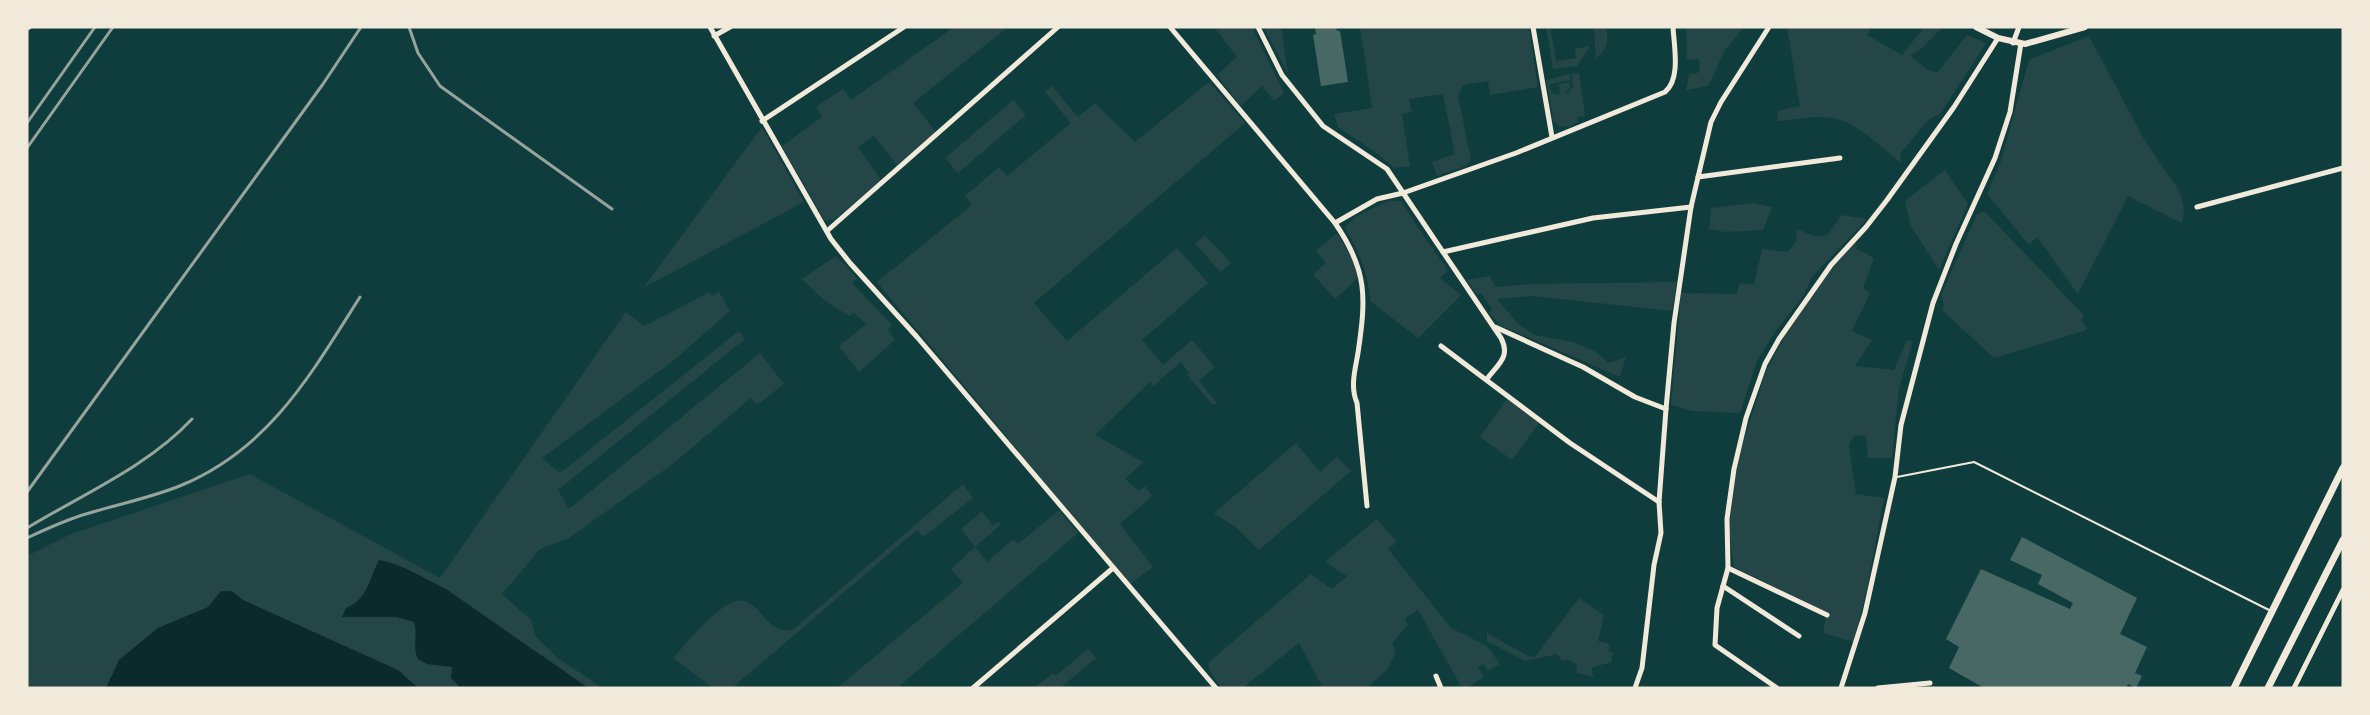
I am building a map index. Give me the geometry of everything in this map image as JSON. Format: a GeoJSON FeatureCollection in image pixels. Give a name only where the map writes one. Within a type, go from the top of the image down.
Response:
{"type":"FeatureCollection","features":[{"type":"Feature","properties":{"kind":"main road"},"geometry":{"type":"LineString","coordinates":[[2234,688],[2343,468]]}},
{"type":"Feature","properties":{"kind":"main road"},"geometry":{"type":"LineString","coordinates":[[2268,688],[2343,540]]}},
{"type":"Feature","properties":{"kind":"street"},"geometry":{"type":"LineString","coordinates":[[710,27],[826,231],[843,255],[917,337],[1216,688]]}},
{"type":"Feature","properties":{"kind":"street"},"geometry":{"type":"LineString","coordinates":[[714,36],[730,27]]}},
{"type":"Feature","properties":{"kind":"street"},"geometry":{"type":"LineString","coordinates":[[762,121],[904,27]]}},
{"type":"Feature","properties":{"kind":"street"},"geometry":{"type":"LineString","coordinates":[[826,231],[1058,27]]}},
{"type":"Feature","properties":{"kind":"street"},"geometry":{"type":"LineString","coordinates":[[1170,27],[1335,223],[1355,257],[1362,278],[1363,311],[1353,391],[1357,403],[1367,506]]}},
{"type":"Feature","properties":{"kind":"street"},"geometry":{"type":"LineString","coordinates":[[1258,27],[1282,75],[1323,126],[1387,169],[1494,327],[1506,351],[1487,379]]}},
{"type":"Feature","properties":{"kind":"street"},"geometry":{"type":"LineString","coordinates":[[1533,27],[1552,137]]}},
{"type":"Feature","properties":{"kind":"street"},"geometry":{"type":"LineString","coordinates":[[1335,223],[1367,203],[1389,195],[1403,193],[1516,153],[1665,92],[1670,88],[1674,70],[1673,27]]}},
{"type":"Feature","properties":{"kind":"street"},"geometry":{"type":"LineString","coordinates":[[1635,688],[1641,668],[1654,564],[1661,533],[1659,502],[1666,409],[1674,323],[1691,207],[1707,135],[1716,112],[1769,27]]}},
{"type":"Feature","properties":{"kind":"street"},"geometry":{"type":"LineString","coordinates":[[1977,27],[1998,38],[2017,43],[2037,41],[2085,27]]}},
{"type":"Feature","properties":{"kind":"street"},"geometry":{"type":"LineString","coordinates":[[1841,688],[1865,613],[1895,477],[1901,425],[1933,303],[1956,244],[1995,158],[2010,112],[2019,27]]}},
{"type":"Feature","properties":{"kind":"street"},"geometry":{"type":"LineString","coordinates":[[1778,688],[1715,645],[1717,608],[1728,568],[1727,519],[1734,469],[1746,418],[1765,364],[1779,339],[1831,265],[1887,200],[1954,106],[1998,38]]}},
{"type":"Feature","properties":{"kind":"street"},"geometry":{"type":"LineString","coordinates":[[1698,177],[1840,158]]}},
{"type":"Feature","properties":{"kind":"street"},"geometry":{"type":"LineString","coordinates":[[2197,207],[2343,168]]}},
{"type":"Feature","properties":{"kind":"street"},"geometry":{"type":"LineString","coordinates":[[1443,252],[1581,220],[1691,207]]}},
{"type":"Feature","properties":{"kind":"street"},"geometry":{"type":"LineString","coordinates":[[1494,327],[1583,366],[1626,392],[1666,409]]}},
{"type":"Feature","properties":{"kind":"street"},"geometry":{"type":"LineString","coordinates":[[1441,346],[1570,443],[1659,502]]}},
{"type":"Feature","properties":{"kind":"street"},"geometry":{"type":"LineString","coordinates":[[973,688],[1113,568]]}},
{"type":"Feature","properties":{"kind":"street"},"geometry":{"type":"LineString","coordinates":[[1728,568],[1827,615]]}},
{"type":"Feature","properties":{"kind":"street"},"geometry":{"type":"LineString","coordinates":[[1723,586],[1799,636]]}},
{"type":"Feature","properties":{"kind":"street"},"geometry":{"type":"LineString","coordinates":[[2294,688],[2343,590]]}},
{"type":"Feature","properties":{"kind":"street"},"geometry":{"type":"LineString","coordinates":[[1436,676],[1442,688]]}},
{"type":"Feature","properties":{"kind":"street"},"geometry":{"type":"LineString","coordinates":[[1878,688],[1930,683]]}},
{"type":"Feature","properties":{"kind":"lane"},"geometry":{"type":"LineString","coordinates":[[1895,477],[1974,462],[2271,611]]}},
{"type":"Feature","properties":{"kind":"shaded area"},"geometry":{"type":"Polygon","coordinates":[[[954,27],[1008,27],[913,103],[936,132],[897,165],[874,136],[858,147],[881,180],[835,219],[826,221],[782,146],[822,117],[816,107],[843,89],[851,100],[954,27]]]}},
{"type":"Feature","properties":{"kind":"shaded area"},"geometry":{"type":"Polygon","coordinates":[[[1214,27],[1252,27],[1284,93],[1274,101],[1262,86],[1241,106],[1217,75],[1237,57],[1214,27]]]}},
{"type":"Feature","properties":{"kind":"shaded area"},"geometry":{"type":"Polygon","coordinates":[[[1263,27],[1281,27],[1288,74],[1266,32],[1263,27]]]}},
{"type":"Feature","properties":{"kind":"shaded area"},"geometry":{"type":"Polygon","coordinates":[[[1360,27],[1529,27],[1538,87],[1490,95],[1488,81],[1463,85],[1458,96],[1471,159],[1466,166],[1437,176],[1432,162],[1455,154],[1443,94],[1409,99],[1412,112],[1402,114],[1410,166],[1394,168],[1378,154],[1338,127],[1334,114],[1372,108],[1360,27]]]}},
{"type":"Feature","properties":{"kind":"shaded area"},"geometry":{"type":"Polygon","coordinates":[[[1546,27],[1550,27],[1556,61],[1576,58],[1575,49],[1590,46],[1577,66],[1553,69],[1546,27]]]}},
{"type":"Feature","properties":{"kind":"shaded area"},"geometry":{"type":"Polygon","coordinates":[[[1594,27],[1606,27],[1607,37],[1605,48],[1596,59],[1594,27]]]}},
{"type":"Feature","properties":{"kind":"shaded area"},"geometry":{"type":"Polygon","coordinates":[[[1686,27],[1744,27],[1725,50],[1708,86],[1686,90],[1689,75],[1700,72],[1699,59],[1687,60],[1686,27]]]}},
{"type":"Feature","properties":{"kind":"shaded area"},"geometry":{"type":"Polygon","coordinates":[[[1787,27],[1871,27],[1867,35],[1902,55],[1924,27],[1943,27],[1921,49],[1910,56],[1927,69],[1937,73],[1967,35],[1986,43],[1941,113],[1928,120],[1900,154],[1901,163],[1866,134],[1844,121],[1820,117],[1777,121],[1778,111],[1800,106],[1787,27]]]}},
{"type":"Feature","properties":{"kind":"shaded area"},"geometry":{"type":"Polygon","coordinates":[[[2089,36],[2145,141],[2180,192],[2184,210],[2182,223],[2128,196],[2078,294],[2037,237],[2029,245],[1987,194],[2001,161],[2029,60],[2089,36]]]}},
{"type":"Feature","properties":{"kind":"shaded area"},"geometry":{"type":"Polygon","coordinates":[[[1579,73],[1585,115],[1577,118],[1578,122],[1568,127],[1559,126],[1550,118],[1553,117],[1546,80],[1570,74],[1571,80],[1550,84],[1555,95],[1560,94],[1559,84],[1569,82],[1570,87],[1565,93],[1573,87],[1572,74],[1579,73]]]}},
{"type":"Feature","properties":{"kind":"shaded area"},"geometry":{"type":"Polygon","coordinates":[[[1209,82],[1245,123],[1034,303],[1067,341],[1177,248],[1208,283],[1142,340],[1163,365],[1192,340],[1215,367],[1199,381],[1217,403],[1213,405],[1187,375],[1189,373],[1181,362],[1153,386],[1150,382],[1095,435],[1143,462],[1125,479],[1139,491],[1145,486],[1152,496],[1120,524],[1153,567],[1130,584],[877,282],[972,205],[965,196],[999,167],[1007,176],[1071,123],[1045,92],[1052,86],[1078,117],[1095,103],[1135,142],[1209,82]]]}},
{"type":"Feature","properties":{"kind":"shaded area"},"geometry":{"type":"Polygon","coordinates":[[[1013,100],[1026,115],[958,173],[945,158],[1013,100]]]}},
{"type":"Feature","properties":{"kind":"shaded area"},"geometry":{"type":"Polygon","coordinates":[[[762,127],[804,202],[643,288],[762,127]]]}},
{"type":"Feature","properties":{"kind":"shaded area"},"geometry":{"type":"Polygon","coordinates":[[[1945,170],[1968,204],[1939,270],[1911,226],[1905,201],[1945,170]]]}},
{"type":"Feature","properties":{"kind":"shaded area"},"geometry":{"type":"Polygon","coordinates":[[[1388,201],[1401,201],[1448,270],[1440,278],[1461,295],[1418,338],[1370,301],[1365,272],[1345,227],[1355,217],[1388,201]]]}},
{"type":"Feature","properties":{"kind":"shaded area"},"geometry":{"type":"Polygon","coordinates":[[[1753,203],[1772,207],[1763,230],[1725,232],[1709,229],[1711,208],[1753,203]]]}},
{"type":"Feature","properties":{"kind":"shaded area"},"geometry":{"type":"Polygon","coordinates":[[[1984,211],[2084,315],[2081,321],[2087,328],[2084,331],[1994,358],[1942,310],[1944,305],[1941,295],[1977,214],[1984,211]]]}},
{"type":"Feature","properties":{"kind":"shaded area"},"geometry":{"type":"Polygon","coordinates":[[[1841,215],[1867,219],[1812,277],[1803,296],[1775,332],[1757,361],[1740,413],[1692,411],[1671,405],[1681,293],[1737,294],[1740,283],[1754,285],[1762,249],[1787,252],[1796,242],[1797,229],[1812,235],[1823,236],[1832,230],[1841,215]]]}},
{"type":"Feature","properties":{"kind":"shaded area"},"geometry":{"type":"Polygon","coordinates":[[[1337,233],[1354,261],[1358,278],[1335,299],[1313,274],[1326,263],[1316,251],[1337,233]]]}},
{"type":"Feature","properties":{"kind":"shaded area"},"geometry":{"type":"Polygon","coordinates":[[[1205,235],[1231,263],[1221,272],[1195,244],[1205,235]]]}},
{"type":"Feature","properties":{"kind":"shaded area"},"geometry":{"type":"Polygon","coordinates":[[[1857,239],[1855,248],[1874,258],[1863,288],[1870,293],[1852,331],[1872,340],[1855,366],[1894,370],[1907,340],[1913,341],[1899,388],[1892,458],[1868,458],[1866,435],[1854,436],[1849,445],[1856,494],[1884,498],[1867,589],[1854,642],[1823,633],[1827,613],[1734,567],[1729,530],[1739,455],[1766,371],[1786,333],[1825,277],[1857,239]]]}},
{"type":"Feature","properties":{"kind":"shaded area"},"geometry":{"type":"Polygon","coordinates":[[[836,256],[857,278],[852,283],[892,325],[888,330],[895,340],[859,372],[839,346],[866,324],[854,313],[849,316],[824,300],[802,279],[836,256]]]}},
{"type":"Feature","properties":{"kind":"shaded area"},"geometry":{"type":"Polygon","coordinates":[[[1490,276],[1495,287],[1532,284],[1677,282],[1672,311],[1532,296],[1497,299],[1518,324],[1535,335],[1573,342],[1594,351],[1609,363],[1626,357],[1620,377],[1500,325],[1489,313],[1492,309],[1481,293],[1477,295],[1467,280],[1490,276]]]}},
{"type":"Feature","properties":{"kind":"shaded area"},"geometry":{"type":"Polygon","coordinates":[[[710,292],[712,296],[719,292],[730,311],[673,361],[542,458],[560,473],[739,331],[745,339],[558,490],[569,509],[760,353],[784,384],[757,405],[751,398],[670,466],[569,538],[540,549],[502,594],[531,620],[536,637],[559,659],[603,688],[588,688],[542,655],[520,688],[27,688],[27,556],[71,534],[250,474],[440,578],[626,312],[644,326],[710,292]]]}},
{"type":"Feature","properties":{"kind":"shaded area"},"geometry":{"type":"Polygon","coordinates":[[[1507,399],[1539,423],[1512,460],[1480,437],[1507,399]]]}},
{"type":"Feature","properties":{"kind":"shaded area"},"geometry":{"type":"Polygon","coordinates":[[[1296,443],[1320,472],[1337,457],[1351,471],[1259,550],[1237,528],[1214,513],[1296,443]]]}},
{"type":"Feature","properties":{"kind":"shaded area"},"geometry":{"type":"Polygon","coordinates":[[[963,484],[973,498],[923,537],[917,530],[732,688],[713,688],[673,658],[715,613],[731,603],[741,601],[749,603],[775,627],[784,630],[794,629],[963,484]]]}},
{"type":"Feature","properties":{"kind":"shaded area"},"geometry":{"type":"Polygon","coordinates":[[[1059,510],[1078,533],[897,688],[837,688],[963,583],[951,569],[975,547],[987,562],[1013,539],[1018,544],[1059,510]]]}},
{"type":"Feature","properties":{"kind":"shaded area"},"geometry":{"type":"Polygon","coordinates":[[[982,511],[993,526],[999,522],[1001,524],[975,547],[961,529],[982,511]]]}},
{"type":"Feature","properties":{"kind":"shaded area"},"geometry":{"type":"Polygon","coordinates":[[[1377,519],[1397,542],[1388,549],[1451,628],[1487,646],[1500,664],[1488,671],[1484,664],[1478,667],[1484,677],[1462,688],[1418,610],[1405,618],[1408,625],[1392,643],[1396,653],[1387,670],[1367,688],[1323,688],[1299,643],[1243,688],[1221,688],[1210,671],[1208,663],[1311,574],[1332,589],[1347,576],[1325,562],[1377,519]]]}},
{"type":"Feature","properties":{"kind":"shaded area"},"geometry":{"type":"Polygon","coordinates":[[[379,560],[405,568],[446,589],[588,688],[461,688],[451,678],[452,667],[427,664],[418,659],[415,650],[414,622],[396,617],[342,617],[346,608],[359,599],[367,588],[379,560]]]}},
{"type":"Feature","properties":{"kind":"shaded area"},"geometry":{"type":"Polygon","coordinates":[[[221,591],[232,591],[243,600],[398,670],[418,688],[106,688],[119,660],[158,628],[208,607],[221,591]]]}},
{"type":"Feature","properties":{"kind":"shaded area"},"geometry":{"type":"Polygon","coordinates":[[[1579,598],[1604,615],[1598,641],[1610,644],[1608,651],[1613,652],[1611,662],[1591,668],[1594,677],[1577,673],[1576,664],[1568,660],[1562,661],[1557,654],[1525,661],[1487,641],[1487,633],[1528,656],[1535,657],[1579,598]]]}},
{"type":"Feature","properties":{"kind":"shaded area"},"geometry":{"type":"Polygon","coordinates":[[[1088,649],[1096,658],[1060,688],[1034,688],[1053,673],[1056,676],[1088,649]]]}},
{"type":"Feature","properties":{"kind":"building"},"geometry":{"type":"Polygon","coordinates":[[[1315,27],[1336,27],[1337,31],[1340,31],[1348,82],[1321,86],[1313,35],[1316,34],[1315,27]]]}},
{"type":"Feature","properties":{"kind":"building"},"geometry":{"type":"Polygon","coordinates":[[[2022,537],[2137,598],[2120,634],[2147,647],[2135,673],[2142,676],[2136,688],[2128,684],[2126,688],[1984,688],[1949,668],[1959,647],[1946,639],[1981,569],[2070,609],[2073,603],[2038,584],[2042,575],[2010,560],[2022,537]]]}},
{"type":"Feature","properties":{"kind":"railway"},"geometry":{"type":"LineString","coordinates":[[27,123],[95,27]]}},
{"type":"Feature","properties":{"kind":"railway"},"geometry":{"type":"LineString","coordinates":[[27,148],[113,27]]}},
{"type":"Feature","properties":{"kind":"railway"},"geometry":{"type":"LineString","coordinates":[[27,492],[323,84],[361,27]]}},
{"type":"Feature","properties":{"kind":"railway"},"geometry":{"type":"LineString","coordinates":[[409,27],[418,53],[440,86],[612,209]]}},
{"type":"Feature","properties":{"kind":"railway"},"geometry":{"type":"LineString","coordinates":[[27,538],[79,516],[170,490],[213,469],[240,451],[286,406],[324,354],[360,297]]}},
{"type":"Feature","properties":{"kind":"railway"},"geometry":{"type":"LineString","coordinates":[[27,528],[135,466],[155,452],[192,419]]}}]}
